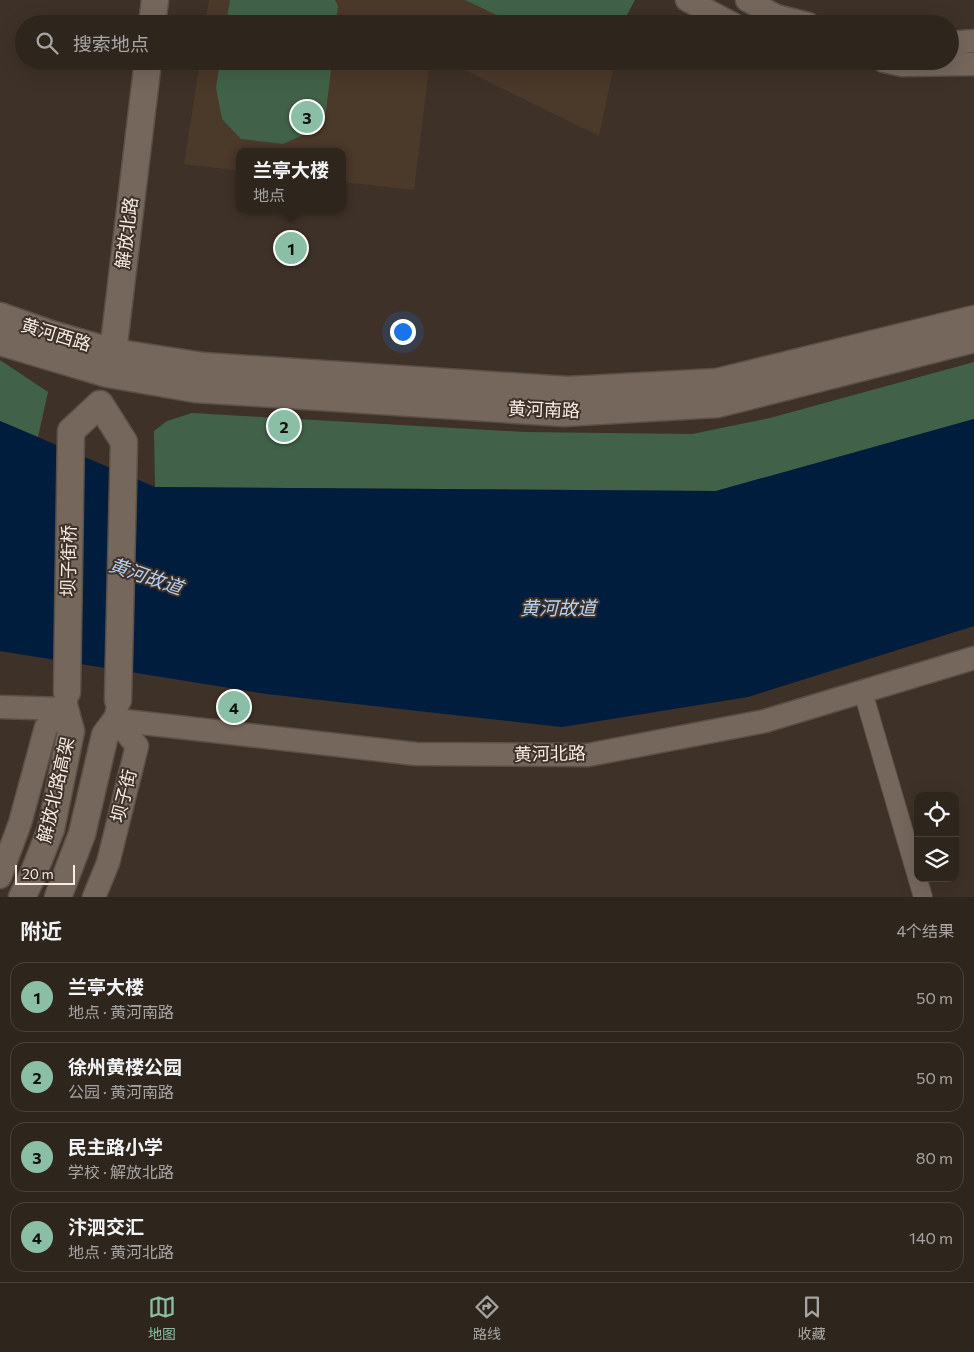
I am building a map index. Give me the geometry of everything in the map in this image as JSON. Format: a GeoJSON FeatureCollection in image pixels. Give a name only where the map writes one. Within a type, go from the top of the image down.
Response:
{"type":"FeatureCollection","features":[{"type":"Feature","properties":{"kind":"main road"},"geometry":{"type":"LineString","coordinates":[[153,15],[155,0]]}},
{"type":"Feature","properties":{"kind":"main road","name":"解放北路"},"geometry":{"type":"LineString","coordinates":[[100,404],[111,363],[147,70]]}},
{"type":"Feature","properties":{"kind":"main road","name":"黄河西路"},"geometry":{"type":"LineString","coordinates":[[0,316],[51,334],[111,363]]}},
{"type":"Feature","properties":{"kind":"main road","name":"黄河南路"},"geometry":{"type":"LineString","coordinates":[[111,363],[203,366],[568,390],[717,382],[974,319]]}},
{"type":"Feature","properties":{"kind":"main road","name":"黄河南路"},"geometry":{"type":"LineString","coordinates":[[111,363],[195,389],[564,413],[718,404],[974,339]]}},
{"type":"Feature","properties":{"kind":"main road","name":"黄河西路"},"geometry":{"type":"LineString","coordinates":[[0,342],[111,363]]}},
{"type":"Feature","properties":{"kind":"main road"},"geometry":{"type":"LineString","coordinates":[[100,404],[124,442],[117,710]]}},
{"type":"Feature","properties":{"kind":"main road","name":"坝子街桥"},"geometry":{"type":"LineString","coordinates":[[66,700],[71,431],[100,404]]}},
{"type":"Feature","properties":{"kind":"main road","name":"解放北路高架"},"geometry":{"type":"LineString","coordinates":[[22,897],[51,829],[71,731],[66,700]]}},
{"type":"Feature","properties":{"kind":"main road","name":"解放北路高架"},"geometry":{"type":"LineString","coordinates":[[58,897],[82,834],[105,735],[117,710]]}},
{"type":"Feature","properties":{"kind":"street"},"geometry":{"type":"LineString","coordinates":[[687,0],[716,15]]}},
{"type":"Feature","properties":{"kind":"street"},"geometry":{"type":"LineString","coordinates":[[747,0],[774,15]]}},
{"type":"Feature","properties":{"kind":"street"},"geometry":{"type":"LineString","coordinates":[[959,42],[974,41]]}},
{"type":"Feature","properties":{"kind":"street"},"geometry":{"type":"LineString","coordinates":[[959,64],[974,64]]}},
{"type":"Feature","properties":{"kind":"street","name":"黄河北路"},"geometry":{"type":"LineString","coordinates":[[117,710],[416,754],[588,755],[765,721],[974,658]]}},
{"type":"Feature","properties":{"kind":"street"},"geometry":{"type":"LineString","coordinates":[[862,692],[923,897]]}},
{"type":"Feature","properties":{"kind":"street"},"geometry":{"type":"LineString","coordinates":[[0,707],[66,700]]}},
{"type":"Feature","properties":{"kind":"street"},"geometry":{"type":"LineString","coordinates":[[0,877],[20,823],[46,727],[66,700]]}},
{"type":"Feature","properties":{"kind":"street","name":"坝子街"},"geometry":{"type":"LineString","coordinates":[[94,897],[108,862],[137,746],[117,710]]}},
{"type":"Feature","properties":{"kind":"shaded area"},"geometry":{"type":"Polygon","coordinates":[[[209,0],[465,0],[496,15],[206,15],[209,0]]]}},
{"type":"Feature","properties":{"kind":"shaded area"},"geometry":{"type":"Polygon","coordinates":[[[199,70],[429,70],[414,190],[346,182],[346,148],[236,148],[236,170],[184,164],[199,70]]]}},
{"type":"Feature","properties":{"kind":"shaded area"},"geometry":{"type":"Polygon","coordinates":[[[464,70],[613,70],[599,136],[464,70]]]}},
{"type":"Feature","properties":{"kind":"green space"},"geometry":{"type":"Polygon","coordinates":[[[230,0],[335,0],[338,6],[337,15],[228,15],[230,0]]]}},
{"type":"Feature","properties":{"kind":"green space"},"geometry":{"type":"Polygon","coordinates":[[[465,0],[635,0],[627,15],[496,15],[465,0]]]}},
{"type":"Feature","properties":{"kind":"green space"},"geometry":{"type":"Polygon","coordinates":[[[219,70],[331,70],[326,111],[310,132],[283,144],[241,139],[222,119],[216,88],[219,70]]]}},
{"type":"Feature","properties":{"kind":"green space"},"geometry":{"type":"Polygon","coordinates":[[[0,360],[48,392],[38,437],[0,421],[0,360]]]}},
{"type":"Feature","properties":{"kind":"green space"},"geometry":{"type":"Polygon","coordinates":[[[974,362],[974,419],[716,491],[155,487],[154,431],[167,421],[192,413],[525,432],[692,434],[770,418],[974,362]]]}},
{"type":"Feature","properties":{"kind":"water","name":"黄河故道"},"geometry":{"type":"Polygon","coordinates":[[[974,419],[974,626],[748,697],[562,727],[267,694],[0,651],[0,421],[155,487],[716,491],[974,419]]]}},
{"type":"Feature","properties":{"kind":"place","name":"民主路小学"},"geometry":{"type":"Point","coordinates":[307,117]}},
{"type":"Feature","properties":{"kind":"place","name":"兰亭大楼"},"geometry":{"type":"Point","coordinates":[291,248]}},
{"type":"Feature","properties":{"kind":"place","name":"徐州黄楼公园"},"geometry":{"type":"Point","coordinates":[284,426]}},
{"type":"Feature","properties":{"kind":"place","name":"汴泗交汇"},"geometry":{"type":"Point","coordinates":[234,707]}}]}
